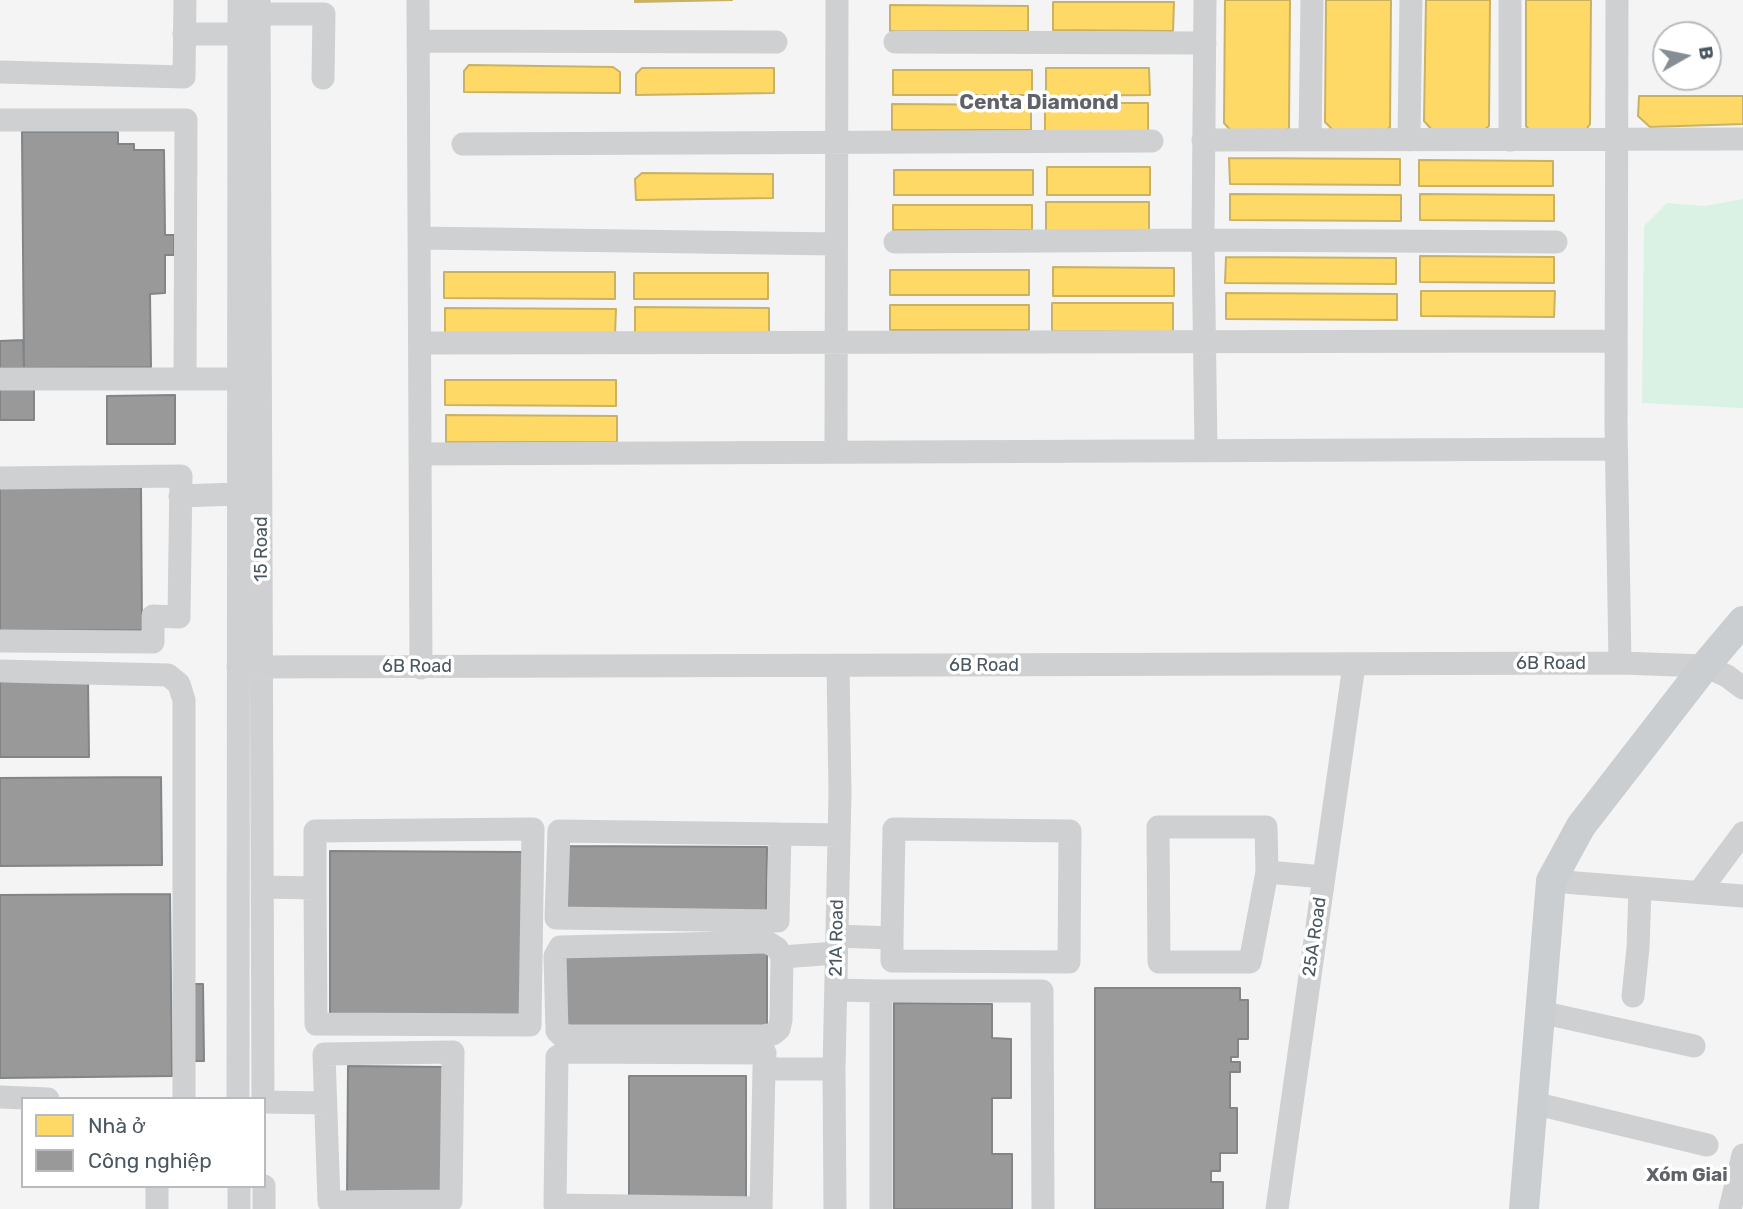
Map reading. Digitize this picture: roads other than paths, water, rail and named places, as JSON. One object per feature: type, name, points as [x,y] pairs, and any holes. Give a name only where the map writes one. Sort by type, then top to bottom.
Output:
[{"type":"main road","points":[[1524,1209],[1551,881],[1581,826],[1743,621]]},
{"type":"street","points":[[0,72],[184,77],[184,0]]},
{"type":"street","points":[[418,0],[421,668]]},
{"type":"street","points":[[836,451],[837,0]]},
{"type":"street","points":[[1205,0],[1203,240],[1206,450]]},
{"type":"street","points":[[1310,139],[1312,0]]},
{"type":"street","points":[[1409,140],[1411,0]]},
{"type":"street","points":[[1510,0],[1510,140]]},
{"type":"street","points":[[1616,0],[1616,449],[1620,663]]},
{"type":"street","points":[[184,34],[247,12],[324,13],[323,78]]},
{"type":"street","name":"15 Road","points":[[238,1097],[238,379],[247,12]]},
{"type":"street","name":"15 Road","points":[[247,12],[262,667],[264,1097]]},
{"type":"street","points":[[418,41],[776,42]]},
{"type":"street","points":[[895,42],[1205,43]]},
{"type":"street","points":[[0,120],[186,120],[185,379]]},
{"type":"street","points":[[1203,140],[1743,139]]},
{"type":"street","points":[[463,144],[1152,141]]},
{"type":"street","points":[[420,238],[835,244]]},
{"type":"street","points":[[895,242],[1556,242]]},
{"type":"street","points":[[421,343],[1616,341]]},
{"type":"street","points":[[0,379],[238,379]]},
{"type":"street","points":[[421,454],[1616,449]]},
{"type":"street","points":[[0,478],[181,476],[179,617],[153,616],[153,642],[0,641]]},
{"type":"street","points":[[180,496],[238,494]]},
{"type":"street","name":"6B Road","points":[[238,667],[1620,663],[1705,666]]},
{"type":"street","name":"25A Road","points":[[1276,1209],[1354,665]]},
{"type":"street","points":[[1705,666],[1727,676],[1743,688]]},
{"type":"street","name":"21A Road","points":[[835,1209],[838,667]]},
{"type":"street","points":[[0,671],[168,675],[179,684],[184,700],[184,1097]]},
{"type":"street","points":[[1158,827],[1266,827],[1267,872],[1250,962],[1159,962],[1158,827]]},
{"type":"street","points":[[533,829],[530,1025],[316,1024],[314,888],[315,831],[533,829]]},
{"type":"street","points":[[894,830],[1070,831],[1069,962],[892,961],[892,937],[894,830]]},
{"type":"street","points":[[780,834],[778,921],[556,918],[559,831],[780,834],[839,835]]},
{"type":"street","points":[[1699,892],[1743,833]]},
{"type":"street","points":[[1267,872],[1324,877]]},
{"type":"street","points":[[1551,881],[1743,896]]},
{"type":"street","points":[[263,887],[314,888]]},
{"type":"street","points":[[1633,996],[1639,948],[1640,888]]},
{"type":"street","points":[[782,957],[837,944],[892,937]]},
{"type":"street","points":[[767,942],[778,948],[782,957],[781,1020],[779,1029],[773,1034],[570,1036],[561,1035],[557,1031],[555,956],[560,947],[767,942]]},
{"type":"street","points":[[836,990],[1042,991],[1043,1209]]},
{"type":"street","points":[[881,991],[881,1209]]},
{"type":"street","points":[[1540,1012],[1694,1046]]},
{"type":"street","points":[[453,1052],[451,1201],[328,1202],[325,1102],[324,1054],[453,1052]]},
{"type":"street","points":[[565,1052],[765,1054],[764,1069],[761,1208],[555,1205],[557,1057],[565,1052]]},
{"type":"street","points":[[764,1069],[834,1069]]},
{"type":"street","points":[[0,1097],[21,1098]]},
{"type":"street","points":[[266,1100],[325,1102]]},
{"type":"street","points":[[1533,1103],[1707,1145]]},
{"type":"street","points":[[1735,1206],[1743,1155]]},
{"type":"street","points":[[157,1188],[157,1209]]},
{"type":"street","points":[[239,1188],[239,1209]]},
{"type":"street","points":[[264,1188],[264,1209]]},
{"type":"district","name":"Centa Diamond","points":[[1039,103]]},
{"type":"district","name":"Xóm Giai","points":[[1687,1176]]}]
